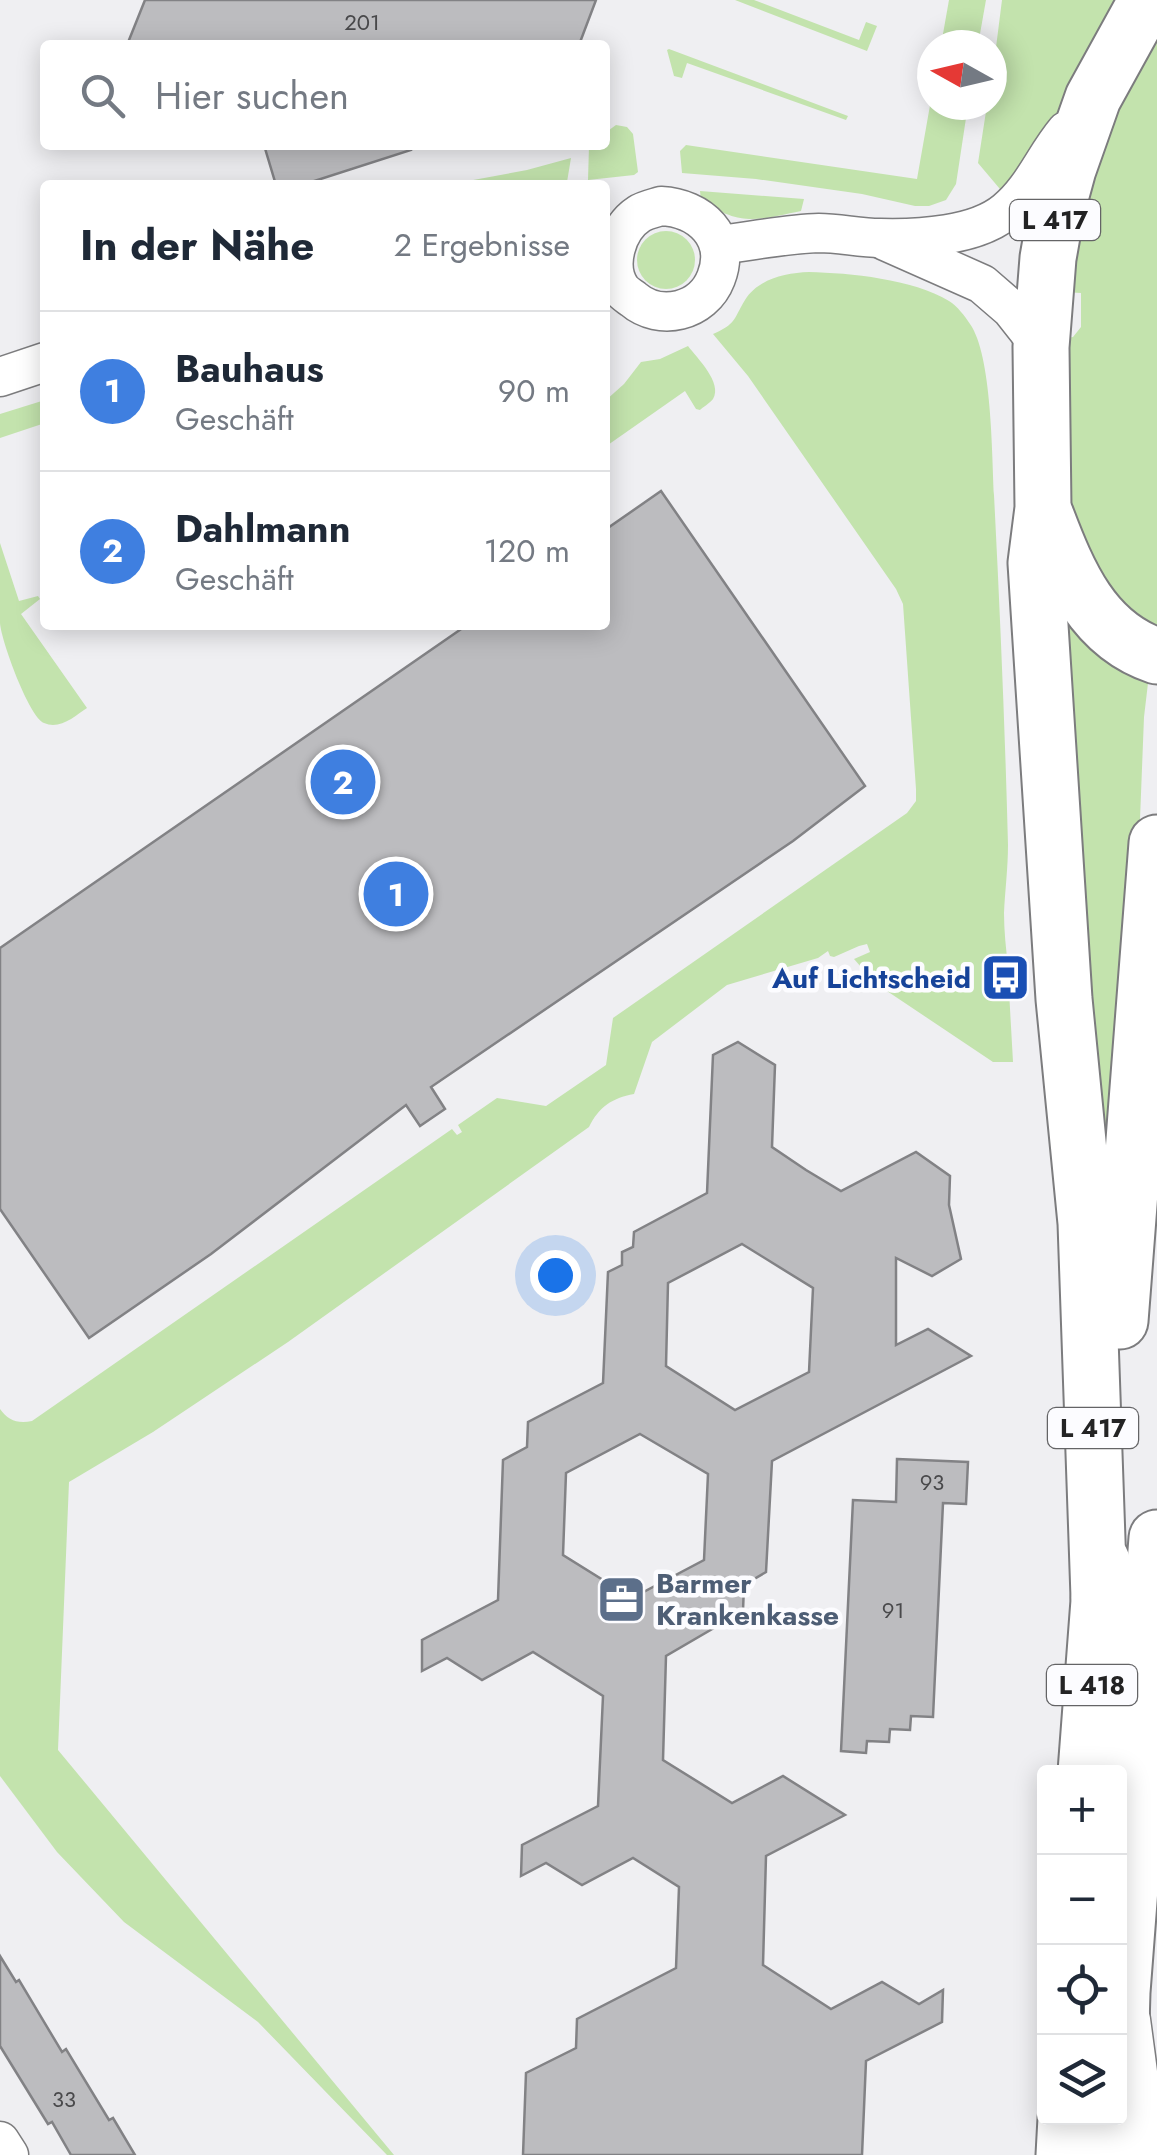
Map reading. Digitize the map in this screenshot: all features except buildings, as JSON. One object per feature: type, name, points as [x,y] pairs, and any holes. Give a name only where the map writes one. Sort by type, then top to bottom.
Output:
[{"type":"highway","name":"L 417","points":[[1099,1597],[1086,1223],[1062,980],[1036,563],[1043,508],[1041,347],[1048,258],[1072,156],[1093,98],[1146,1]]},
{"type":"highway","name":"L 417","points":[[1043,508],[1074,584],[1094,612],[1123,640],[1157,656]]},
{"type":"highway","name":"L 418","points":[[1087,1765],[1157,843]]},
{"type":"highway","name":"L 418","points":[[1126,1945],[1157,1538]]},
{"type":"highway","points":[[1064,2155],[1066,2125]]},
{"type":"highway","points":[[1116,2155],[1117,2125]]},
{"type":"main road","points":[[1127,2029],[1144,2155]]},
{"type":"street","points":[[719,244],[818,234],[878,238],[981,227],[1022,196],[1058,140],[1093,98]]},
{"type":"street","points":[[662,206],[679,207],[708,226],[719,244],[720,259],[717,277],[708,293],[689,308],[658,312],[639,305],[621,289],[610,250],[623,229],[640,213],[662,206]]},
{"type":"street","points":[[878,238],[982,284],[1011,309],[1041,347]]},
{"type":"street","points":[[0,377],[40,364]]},
{"type":"street","points":[[0,2141],[10,2155]]},
{"type":"green space","points":[[735,0],[754,0],[859,40],[866,22],[877,26],[867,51]]},
{"type":"green space","points":[[949,0],[986,0],[981,30],[944,30]]},
{"type":"green space","points":[[1002,0],[1123,0],[1033,158],[1005,195],[978,163],[985,120],[1007,120],[1007,30],[998,30]]},
{"type":"green space","points":[[1157,19],[1156,633],[1107,592],[1070,517],[1067,338],[1081,327],[1081,293],[1064,292],[1084,176]]},
{"type":"green space","points":[[669,49],[848,116],[846,120],[687,63],[682,78],[674,76]]},
{"type":"green space","points":[[927,120],[966,120],[956,184],[946,200],[929,206],[756,179],[682,173],[680,151],[686,145],[917,179]]},
{"type":"green space","points":[[616,125],[627,127],[633,134],[638,172],[588,180],[589,150],[610,150],[610,129]]},
{"type":"green space","points":[[571,158],[567,180],[473,180]]},
{"type":"green space","points":[[700,191],[804,199],[801,211],[750,219],[715,209],[701,200]]},
{"type":"green space","points":[[666,231],[686,240],[695,260],[686,280],[666,289],[646,280],[637,260],[646,240]]},
{"type":"green space","points":[[809,272],[881,279],[934,293],[952,303],[966,318],[983,358],[991,431],[1007,801],[1004,913],[1008,966],[1000,968],[1002,991],[1009,991],[1013,1062],[993,1062],[875,983],[854,959],[870,952],[867,944],[834,957],[828,951],[818,958],[727,985],[652,1042],[634,1094],[607,1104],[589,1127],[288,1342],[153,1432],[69,1482],[58,1750],[394,2155],[387,2155],[258,2022],[124,1922],[57,1852],[0,1776],[0,1409],[13,1420],[32,1421],[452,1129],[457,1135],[462,1132],[458,1125],[497,1098],[546,1106],[606,1065],[613,1018],[907,813],[916,801],[903,604],[748,376],[713,334],[730,324],[757,287],[782,276]]},
{"type":"green space","points":[[688,346],[712,378],[713,399],[696,409],[685,391],[610,444],[610,397],[641,362],[660,359]]},
{"type":"green space","points":[[40,402],[40,425],[0,438],[0,414]]},
{"type":"green space","points":[[0,543],[19,601],[38,596],[40,599],[21,614],[87,708],[61,723],[50,725],[38,718],[10,661],[0,623]]},
{"type":"green space","points":[[1064,616],[1108,662],[1148,683],[1105,1286]]},
{"type":"place","name":"Dahlmann","points":[[343,782]]},
{"type":"place","name":"Bauhaus","points":[[396,894]]},
{"type":"place","name":"Auf Lichtscheid","points":[[1006,978]]},
{"type":"place","name":"Barmer Krankenkasse","points":[[621,1599]]}]
